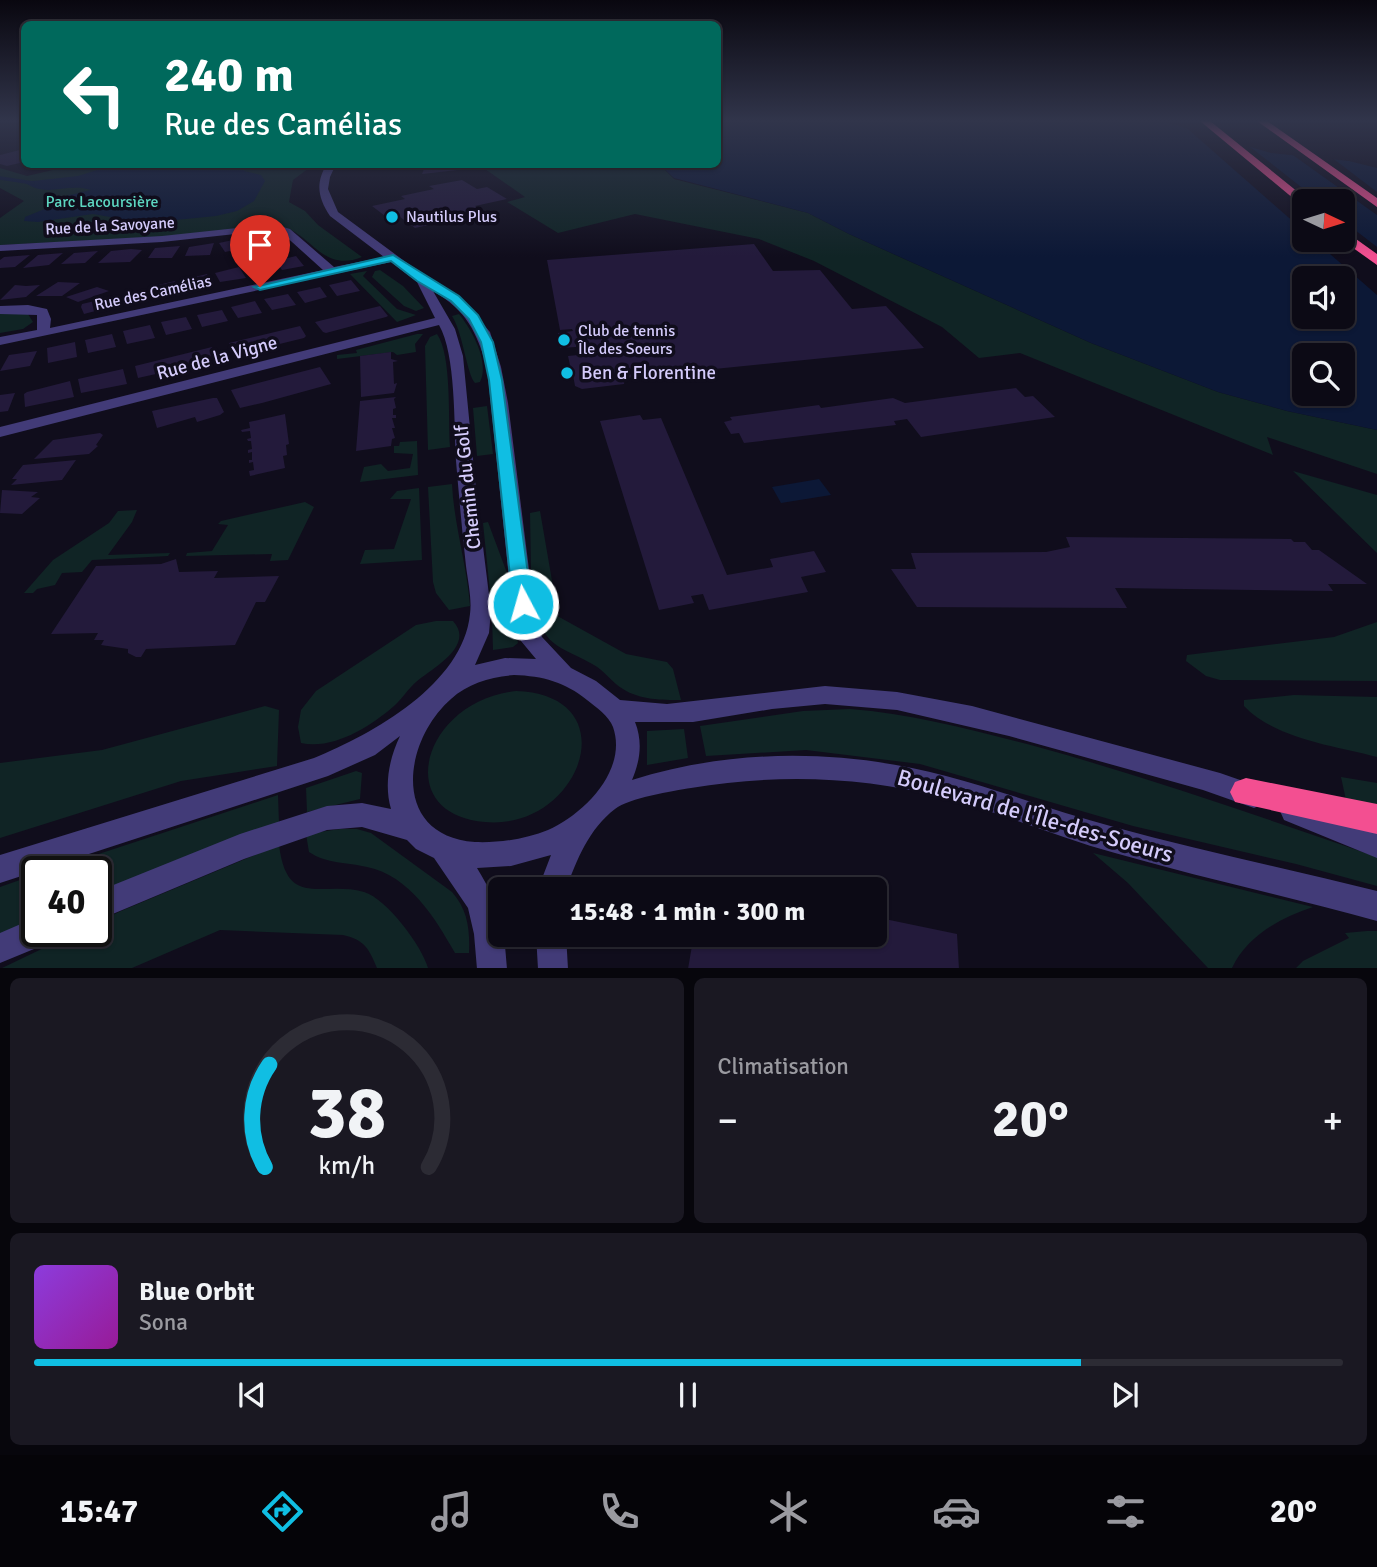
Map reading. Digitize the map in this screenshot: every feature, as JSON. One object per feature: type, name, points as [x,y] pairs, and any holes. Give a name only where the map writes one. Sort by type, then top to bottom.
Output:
[{"type":"highway","points":[[1260,166],[1292,192]]},
{"type":"highway","points":[[1325,166],[1377,203]]},
{"type":"highway","points":[[1355,243],[1377,261]]},
{"type":"highway","points":[[1245,792],[1377,819]]},
{"type":"street","name":"Chemin du Golf","points":[[330,168],[322,183],[328,205],[344,222],[422,280],[460,304],[478,324],[487,342],[500,403],[524,617],[532,640],[564,673]]},
{"type":"street","name":"Rue de la Savoyane","points":[[0,248],[162,239],[274,227],[286,231],[331,271]]},
{"type":"street","name":"Rue des Camélias","points":[[0,341],[393,258]]},
{"type":"street","name":"Chemin du Golf","points":[[422,280],[432,304],[443,320],[456,356],[481,611],[474,646],[443,691]]},
{"type":"street","points":[[0,310],[28,309],[42,313],[45,319],[43,334]]},
{"type":"street","name":"Rue de la Vigne","points":[[0,432],[443,320]]},
{"type":"street","points":[[0,869],[338,761],[366,748],[461,680],[493,668],[531,666],[564,673],[590,688],[615,709],[626,727],[628,742],[622,772],[607,799],[581,825],[556,877]]},
{"type":"street","points":[[413,830],[407,821],[400,795],[399,780],[403,758],[415,729],[443,691]]},
{"type":"street","points":[[615,709],[663,716],[802,696],[875,698],[971,718],[1245,792],[1377,845]]},
{"type":"street","name":"Boulevard de l'Île-des-Soeurs","points":[[607,799],[663,782],[735,771],[811,768],[878,773],[954,789],[1115,840],[1377,906]]},
{"type":"street","points":[[112,900],[240,847],[327,818],[352,814],[369,816],[413,830],[445,851],[465,874],[485,911],[492,968]]},
{"type":"street","points":[[445,851],[481,856],[509,854],[550,842],[581,825]]},
{"type":"street","points":[[0,948],[21,939]]},
{"type":"street","points":[[552,947],[553,968]]},
{"type":"green space","name":"Parc Lacoursière","points":[[0,168],[27,176],[66,170],[65,168],[309,168],[293,180],[289,202],[305,211],[318,225],[362,257],[348,261],[336,260],[298,234],[275,225],[159,237],[0,245],[0,218],[24,201],[0,188]]},
{"type":"green space","points":[[663,168],[674,179],[808,213],[1091,343],[1218,392],[1287,411],[1377,430],[1377,474],[1267,437],[1273,455],[1020,353],[979,358],[942,327],[814,261],[759,239],[635,214],[558,233],[507,202],[525,197],[485,169]]},
{"type":"green space","points":[[380,270],[403,286],[424,308],[416,311],[404,306],[372,277],[375,271]]},
{"type":"green space","points":[[367,271],[363,276],[397,309],[416,315],[397,322],[350,274]]},
{"type":"green space","points":[[0,314],[28,314],[33,322],[23,329],[0,333]]},
{"type":"green space","points":[[459,314],[478,346],[483,365],[480,382],[475,383],[472,379],[452,316]]},
{"type":"green space","points":[[423,334],[415,344],[416,352],[337,359],[337,355],[357,353],[356,350]]},
{"type":"green space","points":[[437,334],[442,344],[447,372],[450,447],[428,450],[425,346],[430,337]]},
{"type":"green space","points":[[487,406],[493,454],[477,456],[473,408]]},
{"type":"green space","points":[[417,441],[418,475],[360,482],[364,467],[381,464],[388,471],[410,468],[413,454],[394,453],[394,446],[399,446],[400,442]]},
{"type":"green space","points":[[1293,471],[1377,495],[1377,553]]},
{"type":"green space","points":[[452,484],[470,606],[449,610],[436,593],[433,582],[428,487]]},
{"type":"green space","points":[[419,488],[422,560],[360,564],[365,550],[394,549],[411,499],[390,499],[397,491]]},
{"type":"green space","points":[[305,502],[314,507],[288,560],[270,561],[272,554],[186,556],[187,553],[212,551],[228,525],[218,524],[221,521]]},
{"type":"green space","points":[[137,510],[132,522],[108,555],[170,553],[168,556],[92,560],[82,572],[62,573],[55,585],[37,589],[33,593],[24,593],[53,560],[109,523],[118,511]]},
{"type":"green space","points":[[540,511],[555,598],[534,593],[530,513]]},
{"type":"green space","points":[[488,522],[507,573],[511,598],[491,602],[483,523]]},
{"type":"green space","points":[[536,609],[552,613],[626,654],[667,662],[673,669],[681,700],[644,697],[615,684],[598,668],[550,639],[539,622]]},
{"type":"green space","points":[[512,613],[518,643],[513,647],[493,650],[492,616]]},
{"type":"green space","points":[[453,621],[459,630],[455,648],[413,685],[394,706],[374,722],[338,740],[301,743],[298,727],[301,710],[316,691],[416,625]]},
{"type":"green space","points":[[1377,622],[1377,681],[1220,680],[1206,676],[1186,661],[1187,655],[1334,637]]},
{"type":"green space","points":[[516,691],[551,698],[573,714],[581,737],[579,761],[567,786],[546,806],[518,819],[485,822],[455,814],[437,800],[429,780],[430,757],[440,735],[459,715],[484,699]]},
{"type":"green space","points":[[1294,695],[1377,697],[1377,757],[1289,734],[1257,717],[1244,706],[1244,700]]},
{"type":"green space","points":[[265,706],[279,710],[277,766],[181,781],[0,838],[0,763],[102,750]]},
{"type":"green space","points":[[850,709],[921,719],[1038,747],[1250,813],[1377,857],[1377,886],[1133,826],[920,764],[806,750],[706,756],[700,726],[803,711]]},
{"type":"green space","points":[[684,729],[688,758],[647,765],[647,731]]},
{"type":"green space","points":[[356,771],[362,773],[360,799],[307,812],[306,788]]},
{"type":"green space","points":[[1341,777],[1377,783],[1377,808],[1346,800]]},
{"type":"green space","points":[[278,795],[279,823],[112,888],[112,856],[93,856]]},
{"type":"green space","points":[[357,829],[371,833],[452,892],[462,906],[467,921],[469,953],[455,953],[420,900],[396,879],[367,867],[330,861],[309,852],[306,834]]},
{"type":"green space","points":[[279,845],[283,865],[290,878],[298,885],[364,892],[383,904],[411,936],[428,968],[377,968],[365,946],[343,935],[220,930],[132,968],[2,968],[46,947],[112,947],[112,915]]},
{"type":"green space","points":[[1093,853],[1313,907],[1266,930],[1246,947],[1232,968],[1208,968],[1128,883]]},
{"type":"green space","points":[[21,880],[21,926],[0,935],[0,887]]},
{"type":"green space","points":[[1377,931],[1377,968],[1296,968],[1303,961],[1349,938],[1345,933]]},
{"type":"water","points":[[103,168],[246,168],[244,171],[261,175],[265,181],[254,201],[237,211],[216,216],[145,223],[93,214],[38,222],[24,221],[25,217],[69,199],[66,196],[91,190],[49,190],[32,187],[24,182],[78,176]]},
{"type":"water","points":[[663,168],[1377,168],[1377,430],[1287,411],[1218,392],[1091,343],[808,213],[674,178]]},
{"type":"water","points":[[819,479],[831,495],[781,503],[772,487]]},
{"type":"pier","points":[[1230,166],[1275,166],[1304,189],[1292,189],[1292,220]]},
{"type":"pier","points":[[1308,166],[1343,166],[1377,192],[1377,215],[1355,199],[1355,189],[1341,189]]},
{"type":"pier","points":[[1355,230],[1377,247],[1377,295],[1355,276],[1355,266],[1344,266],[1328,252],[1355,252]]},
{"type":"building","points":[[424,168],[458,168],[458,170],[422,174]]},
{"type":"building","points":[[462,180],[477,189],[487,187],[507,199],[475,206],[479,209],[445,217],[450,220],[415,228],[400,217],[389,219],[372,206],[434,189],[429,186]]},
{"type":"building","points":[[271,234],[278,243],[254,247],[249,239]]},
{"type":"building","points":[[242,238],[249,247],[225,252],[219,243]]},
{"type":"building","points":[[214,243],[210,255],[185,256],[189,247]]},
{"type":"building","points":[[754,244],[773,271],[820,270],[852,309],[886,306],[924,348],[625,378],[624,384],[582,389],[575,386],[573,375],[564,376],[563,371],[571,370],[568,356],[578,355],[576,347],[560,348],[558,333],[573,331],[560,330],[547,260]]},
{"type":"building","points":[[180,246],[172,258],[148,258],[155,248]]},
{"type":"building","points":[[142,250],[130,262],[98,263],[111,251]]},
{"type":"building","points":[[98,251],[85,263],[61,264],[74,253]]},
{"type":"building","points":[[63,253],[49,265],[23,268],[38,255]]},
{"type":"building","points":[[30,255],[15,267],[0,268],[0,260],[4,257]]},
{"type":"building","points":[[296,256],[304,266],[282,270],[275,261]]},
{"type":"building","points":[[269,262],[275,272],[253,276],[247,266]]},
{"type":"building","points":[[239,267],[246,278],[220,282],[215,273]]},
{"type":"building","points":[[207,274],[213,285],[187,290],[182,280]]},
{"type":"building","points":[[351,280],[360,291],[337,296],[329,285]]},
{"type":"building","points":[[175,281],[180,292],[154,297],[150,287]]},
{"type":"building","points":[[58,282],[80,283],[62,296],[36,296]]},
{"type":"building","points":[[15,285],[40,285],[26,297],[0,300]]},
{"type":"building","points":[[97,287],[109,291],[78,302],[66,297]]},
{"type":"building","points":[[320,287],[327,297],[305,303],[297,292]]},
{"type":"building","points":[[288,294],[296,305],[272,310],[264,299]]},
{"type":"building","points":[[116,296],[122,304],[84,314],[82,304]]},
{"type":"building","points":[[255,301],[262,313],[238,318],[231,307]]},
{"type":"building","points":[[380,306],[388,316],[326,333],[315,322]]},
{"type":"building","points":[[222,310],[228,321],[202,327],[197,315]]},
{"type":"building","points":[[186,317],[192,329],[166,335],[161,322]]},
{"type":"building","points":[[150,325],[155,338],[127,344],[123,331]]},
{"type":"building","points":[[300,326],[306,336],[304,338],[239,354],[235,354],[229,343]]},
{"type":"building","points":[[112,334],[116,347],[88,353],[85,340]]},
{"type":"building","points":[[75,342],[77,357],[48,363],[47,348]]},
{"type":"building","points":[[212,347],[217,359],[214,361],[138,378],[135,366]]},
{"type":"building","points":[[37,351],[30,366],[0,371],[9,355]]},
{"type":"building","points":[[391,352],[391,359],[398,361],[393,362],[394,384],[397,383],[394,393],[361,397],[360,356]]},
{"type":"building","points":[[320,367],[331,384],[262,403],[240,408],[231,390]]},
{"type":"building","points":[[123,369],[127,384],[81,393],[78,379]]},
{"type":"building","points":[[70,381],[74,397],[25,407],[24,394],[27,392]]},
{"type":"building","points":[[1016,388],[1025,397],[1033,396],[1055,417],[921,437],[907,419],[894,421],[896,425],[744,443],[739,433],[731,434],[724,422],[732,420],[730,417],[819,405],[821,408],[893,398],[905,403]]},
{"type":"building","points":[[15,393],[8,411],[0,412],[0,395]]},
{"type":"building","points":[[396,397],[393,415],[396,415],[396,418],[392,418],[395,438],[392,439],[391,446],[356,451],[360,401]]},
{"type":"building","points":[[217,398],[224,412],[220,415],[197,422],[195,417],[157,428],[152,411]]},
{"type":"building","points":[[285,414],[289,444],[286,445],[287,455],[283,456],[285,468],[250,476],[249,471],[254,470],[253,462],[249,463],[249,460],[252,460],[252,452],[248,453],[248,450],[252,449],[251,441],[247,439],[251,438],[250,431],[241,430],[250,428],[249,422]]},
{"type":"building","points":[[640,415],[643,420],[661,418],[727,575],[773,567],[770,559],[814,551],[826,572],[801,577],[808,592],[709,610],[703,594],[691,596],[694,603],[659,610],[600,421]]},
{"type":"building","points":[[100,433],[103,435],[96,445],[98,446],[89,454],[34,459],[53,440]]},
{"type":"building","points":[[76,460],[62,480],[11,485],[17,479],[12,479],[23,465]]},
{"type":"building","points":[[2,490],[38,492],[31,497],[40,498],[22,514],[0,513]]},
{"type":"building","points":[[1066,537],[1291,539],[1294,542],[1305,542],[1312,550],[1319,550],[1367,584],[1328,584],[1333,591],[1115,588],[1127,608],[917,607],[891,569],[916,569],[911,553],[1046,552],[1070,547]]},
{"type":"building","points":[[176,559],[179,572],[218,571],[214,578],[279,576],[265,602],[256,602],[235,645],[146,649],[141,657],[136,657],[128,653],[128,649],[101,645],[104,640],[94,640],[98,633],[51,634],[96,566],[161,564]]},
{"type":"building","points":[[887,919],[957,934],[959,968],[688,968],[692,947],[887,947]]},
{"type":"waterway","points":[[0,178],[33,183]]},
{"type":"place","name":"Nautilus Plus","points":[[392,217]]},
{"type":"place","name":"Club de tennis Île des Soeurs","points":[[564,340]]},
{"type":"place","name":"Ben & Florentine","points":[[567,373]]},
{"type":"route","points":[[260,287],[393,258],[455,299],[474,318],[487,342],[500,403],[523,604]]}]
